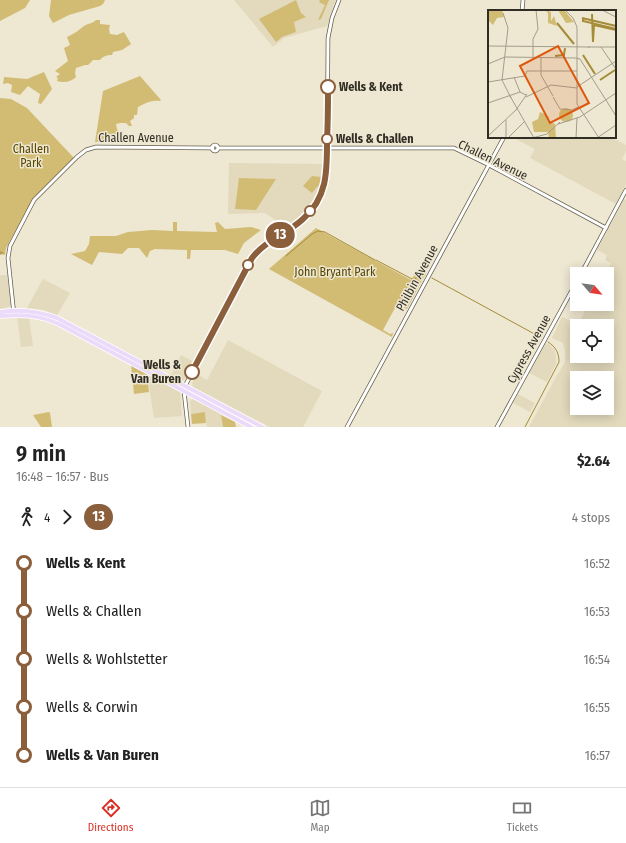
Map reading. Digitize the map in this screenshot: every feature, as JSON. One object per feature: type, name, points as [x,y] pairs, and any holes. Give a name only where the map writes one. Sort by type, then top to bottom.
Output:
[{"type":"main road","points":[[0,316],[25,310],[42,313],[56,318],[262,427]]},
{"type":"main road","points":[[0,312],[42,317],[58,323],[251,427]]},
{"type":"main road","points":[[26,315],[39,315],[42,313]]},
{"type":"main road","points":[[58,323],[62,323],[72,328],[73,326]]},
{"type":"main road","points":[[202,401],[208,401],[224,410],[230,410]]},
{"type":"street","points":[[188,427],[184,391],[185,386],[252,258],[263,246],[302,220],[317,202],[325,183],[327,148],[328,38],[332,18],[339,0]]},
{"type":"street","points":[[522,10],[523,0]]},
{"type":"street","name":"Philbin Avenue","points":[[347,427],[503,138]]},
{"type":"street","name":"Challen Avenue","points":[[14,313],[8,258],[10,246],[34,200],[86,150],[96,147],[213,148],[216,145],[218,148],[454,148],[489,165],[606,228]]},
{"type":"street","points":[[585,267],[626,190]]},
{"type":"street","name":"Cypress Avenue","points":[[496,427],[570,293]]},
{"type":"shaded area","points":[[234,0],[336,0],[327,26],[284,38],[273,47]]},
{"type":"shaded area","points":[[514,138],[612,138],[626,145],[626,151],[622,159],[626,161],[626,184],[616,204],[530,158],[535,149]]},
{"type":"shaded area","points":[[229,163],[324,164],[321,187],[307,210],[297,220],[281,229],[274,219],[265,213],[228,214]]},
{"type":"shaded area","points":[[624,199],[626,200],[626,427],[529,427],[565,362],[565,350],[563,343],[552,338],[562,317],[570,320],[570,363],[614,363],[614,319],[581,319],[585,311],[614,311],[614,267],[609,267],[611,263],[605,260],[607,255],[597,250]]},
{"type":"shaded area","points":[[0,275],[7,275],[11,305],[0,309]]},
{"type":"shaded area","points":[[43,279],[70,293],[57,315],[44,310],[27,308]]},
{"type":"shaded area","points":[[17,316],[29,317],[33,346],[21,347]]},
{"type":"shaded area","points":[[228,340],[322,391],[303,427],[270,427],[193,387],[192,384],[197,374],[207,380]]},
{"type":"shaded area","points":[[545,343],[550,345],[555,351],[556,358],[556,364],[547,382],[529,373]]},
{"type":"shaded area","points":[[181,355],[194,362],[185,379],[182,381],[171,375]]},
{"type":"shaded area","points":[[147,373],[180,392],[182,416],[154,418]]},
{"type":"shaded area","points":[[518,394],[535,403],[530,412],[513,403]]},
{"type":"shaded area","points":[[193,398],[221,413],[223,427],[207,427],[205,413],[191,414],[190,401]]},
{"type":"green space","points":[[0,0],[30,0],[25,8],[0,21]]},
{"type":"green space","points":[[51,0],[105,0],[100,6],[69,15],[53,23],[49,16]]},
{"type":"green space","points":[[296,0],[301,13],[306,17],[294,22],[296,32],[282,37],[276,42],[259,19]]},
{"type":"green space","points":[[320,0],[329,0],[321,19],[318,20],[325,5],[319,2]]},
{"type":"green space","points":[[96,20],[100,20],[100,24],[110,25],[110,34],[117,35],[124,32],[131,44],[122,50],[113,52],[112,55],[105,56],[100,60],[93,60],[88,65],[76,68],[76,77],[70,81],[57,81],[58,78],[56,77],[60,74],[55,71],[68,61],[64,48],[70,45],[67,37]]},
{"type":"green space","points":[[44,72],[52,89],[41,104],[38,103],[40,94],[28,86],[20,95],[11,92],[12,85],[8,83],[3,84],[4,77],[27,79]]},
{"type":"green space","points":[[140,76],[161,100],[149,102],[138,107],[137,115],[134,115],[134,118],[130,121],[132,126],[129,126],[126,123],[116,124],[120,133],[116,141],[95,142],[103,91]]},
{"type":"green space","name":"Challen Park","points":[[0,98],[11,99],[27,108],[74,158],[33,199],[6,248],[5,255],[0,254]]},
{"type":"green space","points":[[312,176],[322,177],[320,185],[312,193],[303,186]]},
{"type":"green space","points":[[239,178],[276,179],[256,210],[235,209]]},
{"type":"green space","points":[[173,222],[177,222],[177,231],[217,232],[215,223],[218,222],[225,229],[251,227],[261,230],[244,243],[238,254],[225,250],[191,250],[190,259],[187,259],[187,250],[155,249],[150,251],[147,258],[139,248],[128,248],[122,254],[99,252],[92,265],[71,254],[85,251],[89,244],[90,236],[116,236],[128,232],[152,230],[173,231]]},
{"type":"green space","name":"John Bryant Park","points":[[316,228],[411,280],[418,269],[426,273],[407,309],[401,304],[397,307],[396,306],[383,330],[390,334],[393,333],[392,337],[269,269]]},
{"type":"green space","points":[[131,364],[147,373],[149,392],[134,394]]},
{"type":"green space","points":[[49,412],[52,427],[41,427],[33,415]]},
{"type":"green space","points":[[205,412],[206,423],[192,424],[191,414]]},
{"type":"green space","points":[[221,415],[235,422],[236,427],[223,427]]},
{"type":"waterway","points":[[286,256],[312,234],[318,231],[325,232],[375,260]]},
{"type":"waterway","points":[[376,260],[414,280],[419,275],[425,275]]},
{"type":"waterway","points":[[432,278],[540,337]]},
{"type":"waterway","points":[[525,427],[559,362],[556,350],[548,342]]},
{"type":"bus line","name":"13","points":[[192,372],[257,251],[302,220],[317,202],[325,183],[327,167],[328,87]]},
{"type":"place","name":"Wells & Kent","points":[[328,87]]},
{"type":"place","name":"Wells & Challen","points":[[327,139]]},
{"type":"place","name":"Wells & Van Buren","points":[[192,372]]}]
